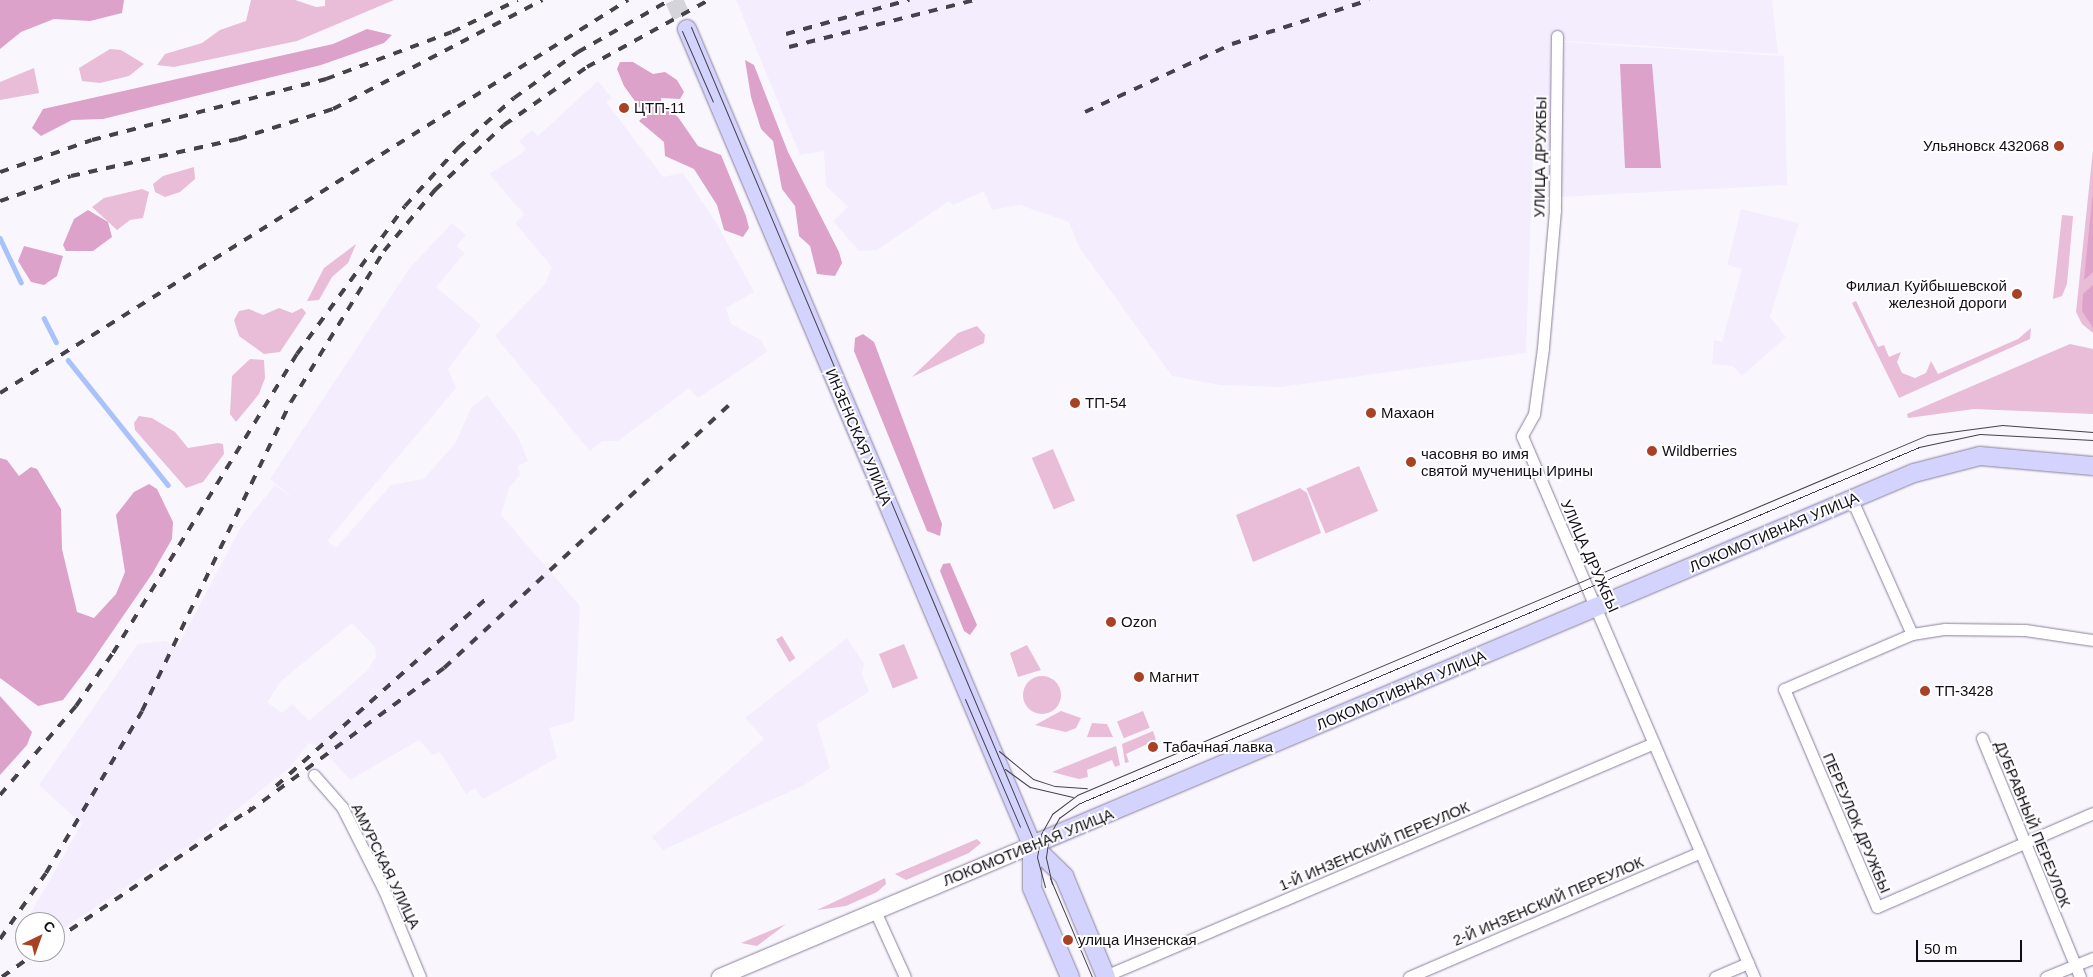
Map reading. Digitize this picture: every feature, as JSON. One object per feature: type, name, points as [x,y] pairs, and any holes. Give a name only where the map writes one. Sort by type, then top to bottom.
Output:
[{"type":"main road","name":"ИНЗЕНСКАЯ УЛИЦА","points":[[687,29],[1032,845],[1032,888],[1070,977]]},
{"type":"main road","name":"ЛОКОМОТИВНАЯ УЛИЦА","points":[[720,977],[747,972],[875,911],[1596,607],[1946,462],[1980,456],[2093,466]]},
{"type":"main road","name":"ИНЗЕНСКАЯ УЛИЦА","points":[[1032,845],[1064,876],[1106,976]]},
{"type":"street","name":"УЛИЦА ДРУЖБЫ","points":[[1557,36],[1555,210],[1534,414],[1522,436],[1754,977]]},
{"type":"street","points":[[1852,500],[1912,634]]},
{"type":"street","name":"ПЕРЕУЛОК ДРУЖБЫ","points":[[2093,640],[2025,630],[1944,629],[1912,634],[1784,689],[1877,907],[2093,813]]},
{"type":"street","name":"ДУБРАВНЫЙ ПЕРЕУЛОК","points":[[1982,738],[2080,977]]},
{"type":"street","name":"1-Й ИНЗЕНСКИЙ ПЕРЕУЛОК","points":[[1106,976],[1654,743]]},
{"type":"street","name":"АМУРСКАЯ УЛИЦА","points":[[314,775],[342,807],[384,890],[420,977]]},
{"type":"street","name":"2-Й ИНЗЕНСКИЙ ПЕРЕУЛОК","points":[[1409,977],[1700,852]]},
{"type":"street","points":[[875,911],[905,977]]},
{"type":"street","points":[[2046,977],[2093,958]]},
{"type":"street","points":[[1715,977],[1748,963]]},
{"type":"shaded area","points":[[0,0],[124,0],[122,13],[90,21],[54,19],[21,32],[0,49]]},
{"type":"shaded area","points":[[251,0],[295,0],[316,7],[325,6],[325,0],[394,0],[297,41],[174,67],[157,65],[165,54],[202,43],[220,30],[246,21]]},
{"type":"shaded area","points":[[736,0],[1772,0],[1778,54],[1550,40],[1552,154],[1533,153],[1526,353],[1281,387],[1220,385],[1172,376],[1079,247],[1069,222],[1020,205],[992,210],[984,191],[953,205],[949,201],[877,250],[859,251],[833,221],[848,207],[826,186],[824,151],[800,155]]},
{"type":"shaded area","points":[[367,29],[392,35],[384,43],[321,65],[103,119],[72,120],[41,136],[32,128],[43,109],[333,44]]},
{"type":"shaded area","points":[[1564,42],[1784,56],[1787,185],[1560,197]]},
{"type":"shaded area","points":[[110,49],[121,50],[144,64],[129,76],[100,83],[82,81],[79,68]]},
{"type":"shaded area","points":[[745,60],[754,65],[788,152],[839,252],[842,263],[835,276],[817,274],[810,246],[799,236],[795,206],[782,189],[773,141],[761,129],[751,97]]},
{"type":"shaded area","points":[[620,62],[633,62],[653,74],[665,72],[677,80],[684,92],[680,99],[661,98],[662,106],[678,117],[698,146],[721,155],[746,216],[749,228],[743,237],[724,230],[717,205],[694,169],[665,156],[664,142],[639,121],[645,115],[624,86],[617,69]]},
{"type":"shaded area","points":[[1620,64],[1652,64],[1661,168],[1625,168]]},
{"type":"shaded area","points":[[34,68],[39,93],[0,100],[0,82]]},
{"type":"shaded area","points":[[598,81],[612,98],[606,102],[663,177],[683,173],[717,224],[754,292],[726,308],[731,324],[761,340],[767,352],[698,398],[689,388],[618,441],[602,441],[590,451],[495,336],[545,284],[552,267],[515,223],[524,214],[489,174],[526,149],[519,141],[532,130],[538,136]]},
{"type":"shaded area","points":[[2093,150],[2093,333],[2082,324],[2076,312]]},
{"type":"shaded area","points":[[194,167],[195,179],[180,192],[165,197],[155,192],[153,184],[163,176]]},
{"type":"shaded area","points":[[142,189],[149,192],[143,218],[130,220],[117,230],[92,207],[104,198]]},
{"type":"shaded area","points":[[2093,191],[2093,272],[2084,280]]},
{"type":"shaded area","points":[[1741,209],[1799,223],[1770,317],[1786,337],[1742,376],[1733,366],[1712,364],[1714,340],[1722,342],[1742,269],[1727,265]]},
{"type":"shaded area","points":[[88,210],[108,222],[112,237],[93,251],[66,251],[63,245],[74,219]]},
{"type":"shaded area","points":[[2062,215],[2073,216],[2067,284],[2062,296],[2053,299]]},
{"type":"shaded area","points":[[452,223],[466,235],[457,246],[465,253],[436,287],[481,325],[448,369],[456,388],[327,541],[336,548],[391,485],[424,479],[456,442],[471,408],[487,395],[518,437],[528,461],[518,466],[520,475],[509,488],[501,515],[580,606],[574,721],[549,728],[557,758],[483,799],[475,788],[466,794],[440,752],[433,755],[419,740],[350,780],[320,747],[309,743],[289,768],[202,837],[65,927],[65,912],[31,912],[82,824],[39,785],[138,644],[165,641],[178,646],[241,527],[275,485],[299,503],[270,479],[409,269]],"holes":[[[352,623],[375,647],[376,656],[368,670],[309,721],[292,704],[282,713],[267,702],[281,681]]]},
{"type":"shaded area","points":[[356,244],[348,263],[332,277],[319,300],[307,301],[324,268]]},
{"type":"shaded area","points":[[24,246],[63,256],[57,276],[44,285],[31,282],[18,261]]},
{"type":"shaded area","points":[[2093,285],[2093,328],[2082,311],[2083,294]]},
{"type":"shaded area","points":[[1856,301],[1878,347],[1884,345],[1889,357],[1901,352],[1897,362],[1902,373],[1915,378],[1926,373],[1931,361],[1938,374],[2018,339],[2031,328],[2030,339],[1899,398],[1852,303]]},
{"type":"shaded area","points":[[279,308],[292,313],[302,308],[306,313],[280,352],[264,354],[239,336],[234,320],[239,311],[249,309],[263,315]]},
{"type":"shaded area","points":[[977,326],[985,335],[984,343],[912,377],[958,333]]},
{"type":"shaded area","points":[[863,334],[874,342],[942,524],[940,536],[927,531],[854,351],[855,338]]},
{"type":"shaded area","points":[[2070,344],[2093,349],[2093,414],[1974,409],[1908,418],[1907,414]]},
{"type":"shaded area","points":[[250,359],[264,360],[265,378],[259,394],[236,422],[230,414],[232,376]]},
{"type":"shaded area","points":[[139,416],[152,418],[175,432],[188,448],[218,443],[223,444],[224,454],[203,482],[186,488],[135,430],[134,423]]},
{"type":"shaded area","points":[[1053,449],[1075,501],[1054,510],[1032,458]]},
{"type":"shaded area","points":[[0,458],[7,460],[19,476],[31,467],[37,469],[61,509],[62,549],[77,612],[94,618],[116,594],[125,572],[116,515],[134,492],[149,484],[157,489],[173,522],[172,539],[152,574],[88,667],[63,700],[38,706],[0,678]]},
{"type":"shaded area","points":[[1359,466],[1378,511],[1326,533],[1307,488]]},
{"type":"shaded area","points":[[1300,488],[1307,493],[1321,533],[1253,562],[1236,515]]},
{"type":"shaded area","points":[[950,563],[977,625],[970,635],[964,631],[940,571],[943,564]]},
{"type":"shaded area","points":[[782,636],[795,658],[789,662],[776,640]]},
{"type":"shaded area","points":[[847,638],[864,664],[862,674],[869,692],[817,724],[830,768],[804,785],[663,850],[652,837],[764,739],[745,718]]},
{"type":"shaded area","points":[[904,644],[918,678],[893,688],[879,654]]},
{"type":"shaded area","points":[[1027,645],[1041,670],[1018,677],[1010,653]]},
{"type":"shaded area","points":[[1042,676],[1055,682],[1061,695],[1055,708],[1042,714],[1029,708],[1023,695],[1029,682]]},
{"type":"shaded area","points":[[0,696],[32,732],[27,745],[0,775]]},
{"type":"shaded area","points":[[1061,711],[1081,718],[1076,728],[1066,732],[1035,725]]},
{"type":"shaded area","points":[[1143,711],[1150,728],[1124,738],[1117,721]]},
{"type":"shaded area","points":[[1092,723],[1107,724],[1113,737],[1087,737]]},
{"type":"shaded area","points":[[1153,731],[1156,740],[1126,754],[1129,762],[1125,763],[1122,744]]},
{"type":"shaded area","points":[[1116,746],[1120,765],[1115,767],[1112,760],[1087,770],[1088,777],[1079,779],[1052,772]]},
{"type":"shaded area","points":[[977,839],[981,843],[969,853],[906,880],[895,874]]},
{"type":"shaded area","points":[[885,878],[886,884],[877,892],[846,906],[817,910]]},
{"type":"shaded area","points":[[786,924],[757,946],[741,943]]},
{"type":"waterway","points":[[0,238],[21,282]]},
{"type":"waterway","points":[[44,318],[56,342]]},
{"type":"waterway","points":[[68,360],[168,485]]},
{"type":"tunnel","points":[[674,0],[687,29]]},
{"type":"tram line","points":[[691,27],[1038,851]]},
{"type":"tram line","points":[[682,31],[713,102]]},
{"type":"tram line","points":[[1045,887],[1037,857],[1041,834],[1052,814],[1077,795],[1927,435],[2002,425],[2093,432]]},
{"type":"tram line","points":[[1052,884],[1046,857],[1049,836],[1059,818],[1080,803],[1919,447],[1980,434],[2093,440]]},
{"type":"tram line","points":[[965,699],[1020,827]]},
{"type":"tram line","points":[[999,751],[1033,779],[1055,786],[1087,788]]},
{"type":"tram line","points":[[1005,769],[1030,787],[1073,797]]},
{"type":"tram line","points":[[1050,878],[1092,977]]},
{"type":"railway","points":[[0,172],[92,140],[326,79],[452,32],[518,0]]},
{"type":"railway","points":[[0,201],[71,176],[238,139],[333,109],[542,0]]},
{"type":"railway","points":[[0,393],[628,0]]},
{"type":"railway","points":[[0,795],[76,706],[113,653],[297,354],[405,206],[458,148],[514,98],[578,52],[670,0]]},
{"type":"railway","points":[[0,939],[46,873],[142,711],[291,402],[384,251],[435,190],[504,125],[587,67],[709,0]]},
{"type":"railway","points":[[786,34],[909,0]]},
{"type":"railway","points":[[789,47],[975,0]]},
{"type":"railway","points":[[1085,112],[1232,44],[1369,0]]},
{"type":"railway","points":[[248,812],[444,668],[730,404]]},
{"type":"railway","points":[[276,786],[487,598]]},
{"type":"railway","points":[[65,933],[252,808]]},
{"type":"railway","points":[[2,977],[23,962]]},
{"type":"place","name":"ЦТП-11","points":[[624,108]]},
{"type":"place","name":"Ульяновск 432068","points":[[2059,146]]},
{"type":"place","name":"Филиал Куйбышевской железной дороги","points":[[2017,294]]},
{"type":"place","name":"ТП-54","points":[[1075,403]]},
{"type":"place","name":"Махаон","points":[[1371,413]]},
{"type":"place","name":"Wildberries","points":[[1652,451]]},
{"type":"place","name":"часовня во имя святой мученицы Ирины","points":[[1411,462]]},
{"type":"place","name":"Ozon","points":[[1111,622]]},
{"type":"place","name":"Магнит","points":[[1139,677]]},
{"type":"place","name":"ТП-3428","points":[[1925,691]]},
{"type":"place","name":"Табачная лавка","points":[[1153,747]]},
{"type":"place","name":"улица Инзенская","points":[[1068,940]]}]
